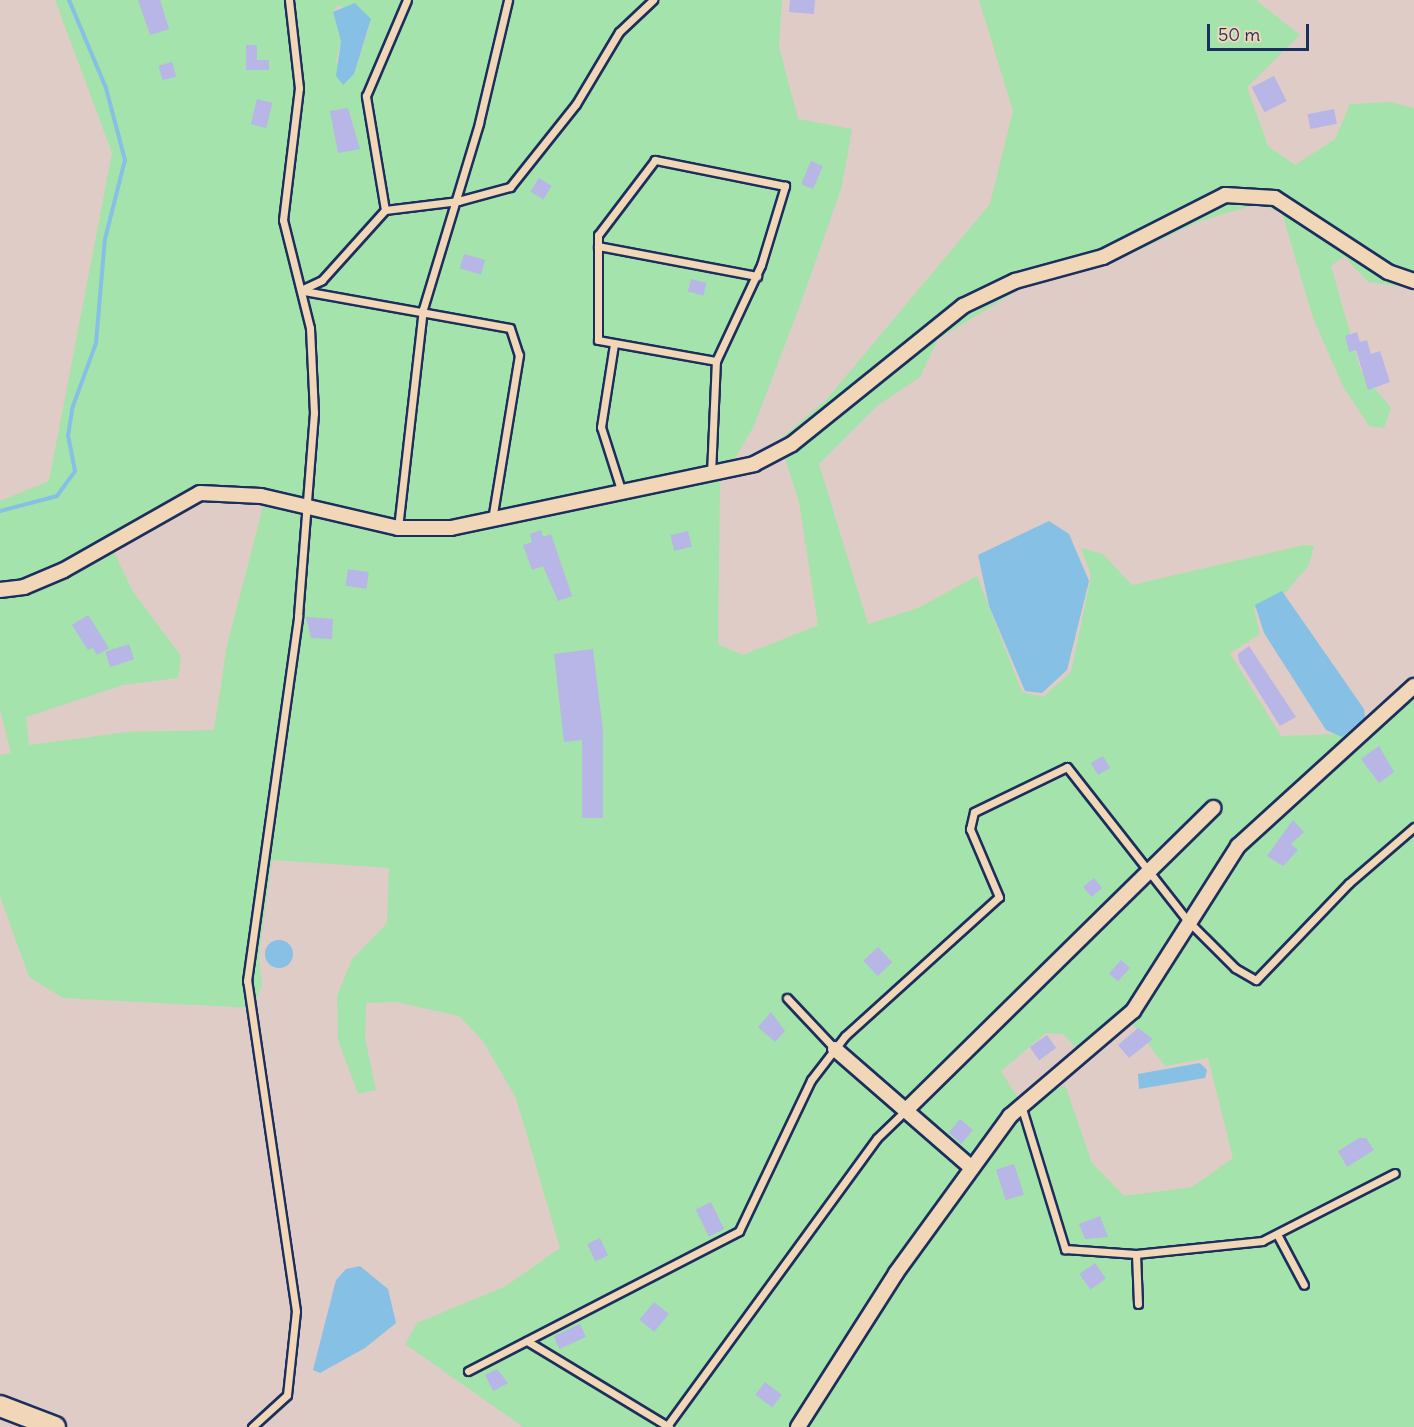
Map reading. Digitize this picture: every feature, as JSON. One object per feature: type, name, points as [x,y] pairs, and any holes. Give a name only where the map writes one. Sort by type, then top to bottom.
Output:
[{"type":"main road","points":[[0,1406],[55,1427]]},
{"type":"street","points":[[0,590],[24,587],[64,570],[200,493],[220,490],[304,506],[398,528],[451,528],[622,494],[754,464],[792,444],[963,306],[1015,281],[1103,257],[1225,195],[1275,198],[1388,272],[1414,280]]},
{"type":"street","points":[[798,1427],[972,1168],[1021,1105],[1133,1011],[1187,920],[1238,846],[1414,686]]},
{"type":"street","points":[[906,1110],[1147,870],[1213,808]]},
{"type":"street","points":[[835,1049],[972,1168]]},
{"type":"lane","points":[[252,1427],[287,1395],[294,1348],[296,1311],[248,981],[298,616],[314,367],[301,290],[284,220],[299,88],[289,0]]},
{"type":"lane","points":[[385,210],[366,96],[407,0]]},
{"type":"lane","points":[[398,528],[423,309],[458,201],[508,0]]},
{"type":"lane","points":[[301,290],[322,280],[385,210],[458,201],[510,187],[576,104],[619,32],[653,0]]},
{"type":"lane","points":[[711,475],[716,361],[757,276],[785,186],[662,159],[647,164],[602,226],[598,246],[595,329],[598,340],[716,361]]},
{"type":"lane","points":[[598,246],[757,276]]},
{"type":"lane","points":[[301,290],[499,322],[518,340],[491,520]]},
{"type":"lane","points":[[614,344],[601,427],[622,494]]},
{"type":"lane","points":[[468,1371],[739,1231],[811,1080],[835,1049],[999,897],[970,829],[974,812],[1067,767],[1187,920],[1235,968],[1256,980],[1349,883],[1414,827]]},
{"type":"lane","points":[[787,998],[835,1049]]},
{"type":"lane","points":[[1021,1105],[1065,1249],[1136,1254],[1218,1248],[1278,1236],[1395,1173]]},
{"type":"lane","points":[[527,1341],[668,1426],[877,1138],[906,1110]]},
{"type":"lane","points":[[1278,1236],[1304,1285]]},
{"type":"lane","points":[[1136,1254],[1138,1304]]},
{"type":"green space","points":[[55,0],[782,0],[779,46],[798,119],[852,129],[842,186],[802,300],[754,426],[720,483],[718,644],[743,655],[818,625],[799,502],[779,440],[826,400],[990,204],[1013,111],[979,0],[1256,0],[1300,35],[1247,87],[1268,146],[1295,165],[1335,139],[1350,104],[1389,102],[1414,108],[1414,288],[1368,282],[1344,256],[1331,266],[1361,371],[1391,408],[1384,428],[1369,426],[1343,386],[1313,318],[1282,213],[1258,204],[1200,221],[1110,264],[1018,290],[938,339],[920,377],[878,405],[819,464],[868,624],[918,608],[977,576],[1022,692],[1043,697],[1071,672],[1091,576],[1081,548],[1103,554],[1132,585],[1304,545],[1314,546],[1309,565],[1286,592],[1254,609],[1260,634],[1230,653],[1281,736],[1339,734],[1385,724],[1414,696],[1414,1427],[523,1427],[405,1344],[417,1323],[506,1286],[560,1248],[516,1098],[483,1041],[459,1016],[396,1002],[366,1003],[365,1038],[376,1090],[358,1094],[338,1040],[337,996],[352,959],[387,923],[389,868],[272,860],[259,955],[262,985],[253,1008],[63,998],[29,977],[0,896],[0,755],[11,753],[0,710],[0,501],[49,481],[112,153]],"holes":[[[338,5],[370,25],[354,74],[336,62],[341,41],[333,12]],[[220,496],[264,503],[227,645],[214,730],[127,732],[29,745],[26,717],[123,685],[178,678],[181,656],[132,590],[113,550],[201,499]],[[1124,1013],[1165,1066],[1208,1058],[1233,1158],[1192,1187],[1124,1196],[1092,1163],[1065,1085],[1042,1096],[1018,1098],[1001,1071],[1046,1033],[1063,1034],[1079,1051]]]},
{"type":"water","points":[[355,3],[371,19],[354,74],[343,85],[336,76],[341,41],[333,12]]},
{"type":"water","points":[[1049,521],[1069,534],[1089,581],[1067,670],[1042,693],[1025,691],[989,606],[978,555]]},
{"type":"water","points":[[1282,591],[1364,709],[1365,718],[1342,737],[1326,730],[1264,633],[1255,605]]},
{"type":"water","points":[[279,940],[289,944],[293,954],[289,964],[279,968],[269,964],[265,954],[269,944]]},
{"type":"water","points":[[1200,1063],[1207,1070],[1205,1078],[1139,1089],[1138,1074]]},
{"type":"water","points":[[360,1266],[388,1289],[396,1323],[365,1348],[320,1373],[313,1370],[336,1280],[346,1269]]},
{"type":"building","points":[[138,0],[160,0],[169,29],[150,35]]},
{"type":"building","points":[[790,0],[815,0],[814,14],[789,12]]},
{"type":"building","points":[[246,45],[257,45],[257,60],[269,60],[269,70],[246,70]]},
{"type":"building","points":[[172,62],[176,76],[163,80],[159,66]]},
{"type":"building","points":[[1274,76],[1287,101],[1264,112],[1252,87]]},
{"type":"building","points":[[257,99],[273,103],[266,128],[251,124]]},
{"type":"building","points":[[348,108],[360,149],[338,153],[330,111]]},
{"type":"building","points":[[1334,109],[1337,124],[1310,129],[1307,114]]},
{"type":"building","points":[[811,161],[823,166],[813,189],[801,184]]},
{"type":"building","points":[[539,178],[552,186],[543,200],[531,192]]},
{"type":"building","points":[[464,254],[485,260],[481,274],[460,268]]},
{"type":"building","points":[[691,279],[707,283],[703,295],[688,292]]},
{"type":"building","points":[[1357,332],[1360,342],[1367,340],[1371,354],[1380,351],[1390,382],[1368,390],[1356,350],[1349,352],[1345,336]]},
{"type":"building","points":[[541,530],[543,537],[551,534],[572,596],[558,601],[543,566],[532,570],[523,545],[532,542],[530,534]]},
{"type":"building","points":[[688,531],[692,547],[674,551],[671,535]]},
{"type":"building","points":[[348,569],[369,572],[366,589],[346,586]]},
{"type":"building","points":[[88,615],[109,648],[97,655],[93,648],[88,650],[72,625]]},
{"type":"building","points":[[306,617],[333,619],[332,639],[311,638]]},
{"type":"building","points":[[129,644],[134,659],[110,667],[105,652]]},
{"type":"building","points":[[1249,646],[1296,717],[1280,726],[1239,661],[1238,654]]},
{"type":"building","points":[[593,649],[603,731],[603,818],[582,818],[582,740],[564,742],[554,654]]},
{"type":"building","points":[[1379,746],[1394,772],[1379,783],[1361,759]]},
{"type":"building","points":[[1103,756],[1110,768],[1098,775],[1091,763]]},
{"type":"building","points":[[1293,820],[1304,832],[1291,844],[1298,850],[1283,866],[1267,856]]},
{"type":"building","points":[[1094,878],[1102,888],[1091,897],[1083,887]]},
{"type":"building","points":[[878,947],[892,962],[878,976],[863,961]]},
{"type":"building","points":[[1121,960],[1130,968],[1118,981],[1109,973]]},
{"type":"building","points":[[771,1012],[785,1031],[775,1042],[758,1027]]},
{"type":"building","points":[[1138,1028],[1153,1039],[1129,1058],[1118,1045]]},
{"type":"building","points":[[1047,1035],[1056,1048],[1039,1060],[1030,1047]]},
{"type":"building","points":[[960,1119],[973,1130],[961,1144],[948,1133]]},
{"type":"building","points":[[1359,1138],[1366,1138],[1374,1150],[1347,1167],[1338,1151]]},
{"type":"building","points":[[1014,1164],[1024,1194],[1006,1200],[996,1170]]},
{"type":"building","points":[[711,1202],[724,1229],[709,1236],[696,1209]]},
{"type":"building","points":[[1100,1216],[1108,1237],[1085,1239],[1079,1224]]},
{"type":"building","points":[[600,1238],[608,1255],[595,1261],[587,1244]]},
{"type":"building","points":[[1095,1263],[1106,1279],[1090,1289],[1079,1274]]},
{"type":"building","points":[[654,1302],[669,1314],[654,1332],[640,1320]]},
{"type":"building","points":[[580,1324],[586,1337],[560,1349],[554,1336]]},
{"type":"building","points":[[497,1369],[508,1383],[493,1391],[485,1375]]},
{"type":"building","points":[[765,1382],[782,1395],[772,1407],[755,1395]]},
{"type":"waterway","points":[[0,511],[57,496],[75,471],[68,436],[73,406],[96,343],[105,239],[125,160],[106,88],[69,0]]}]
